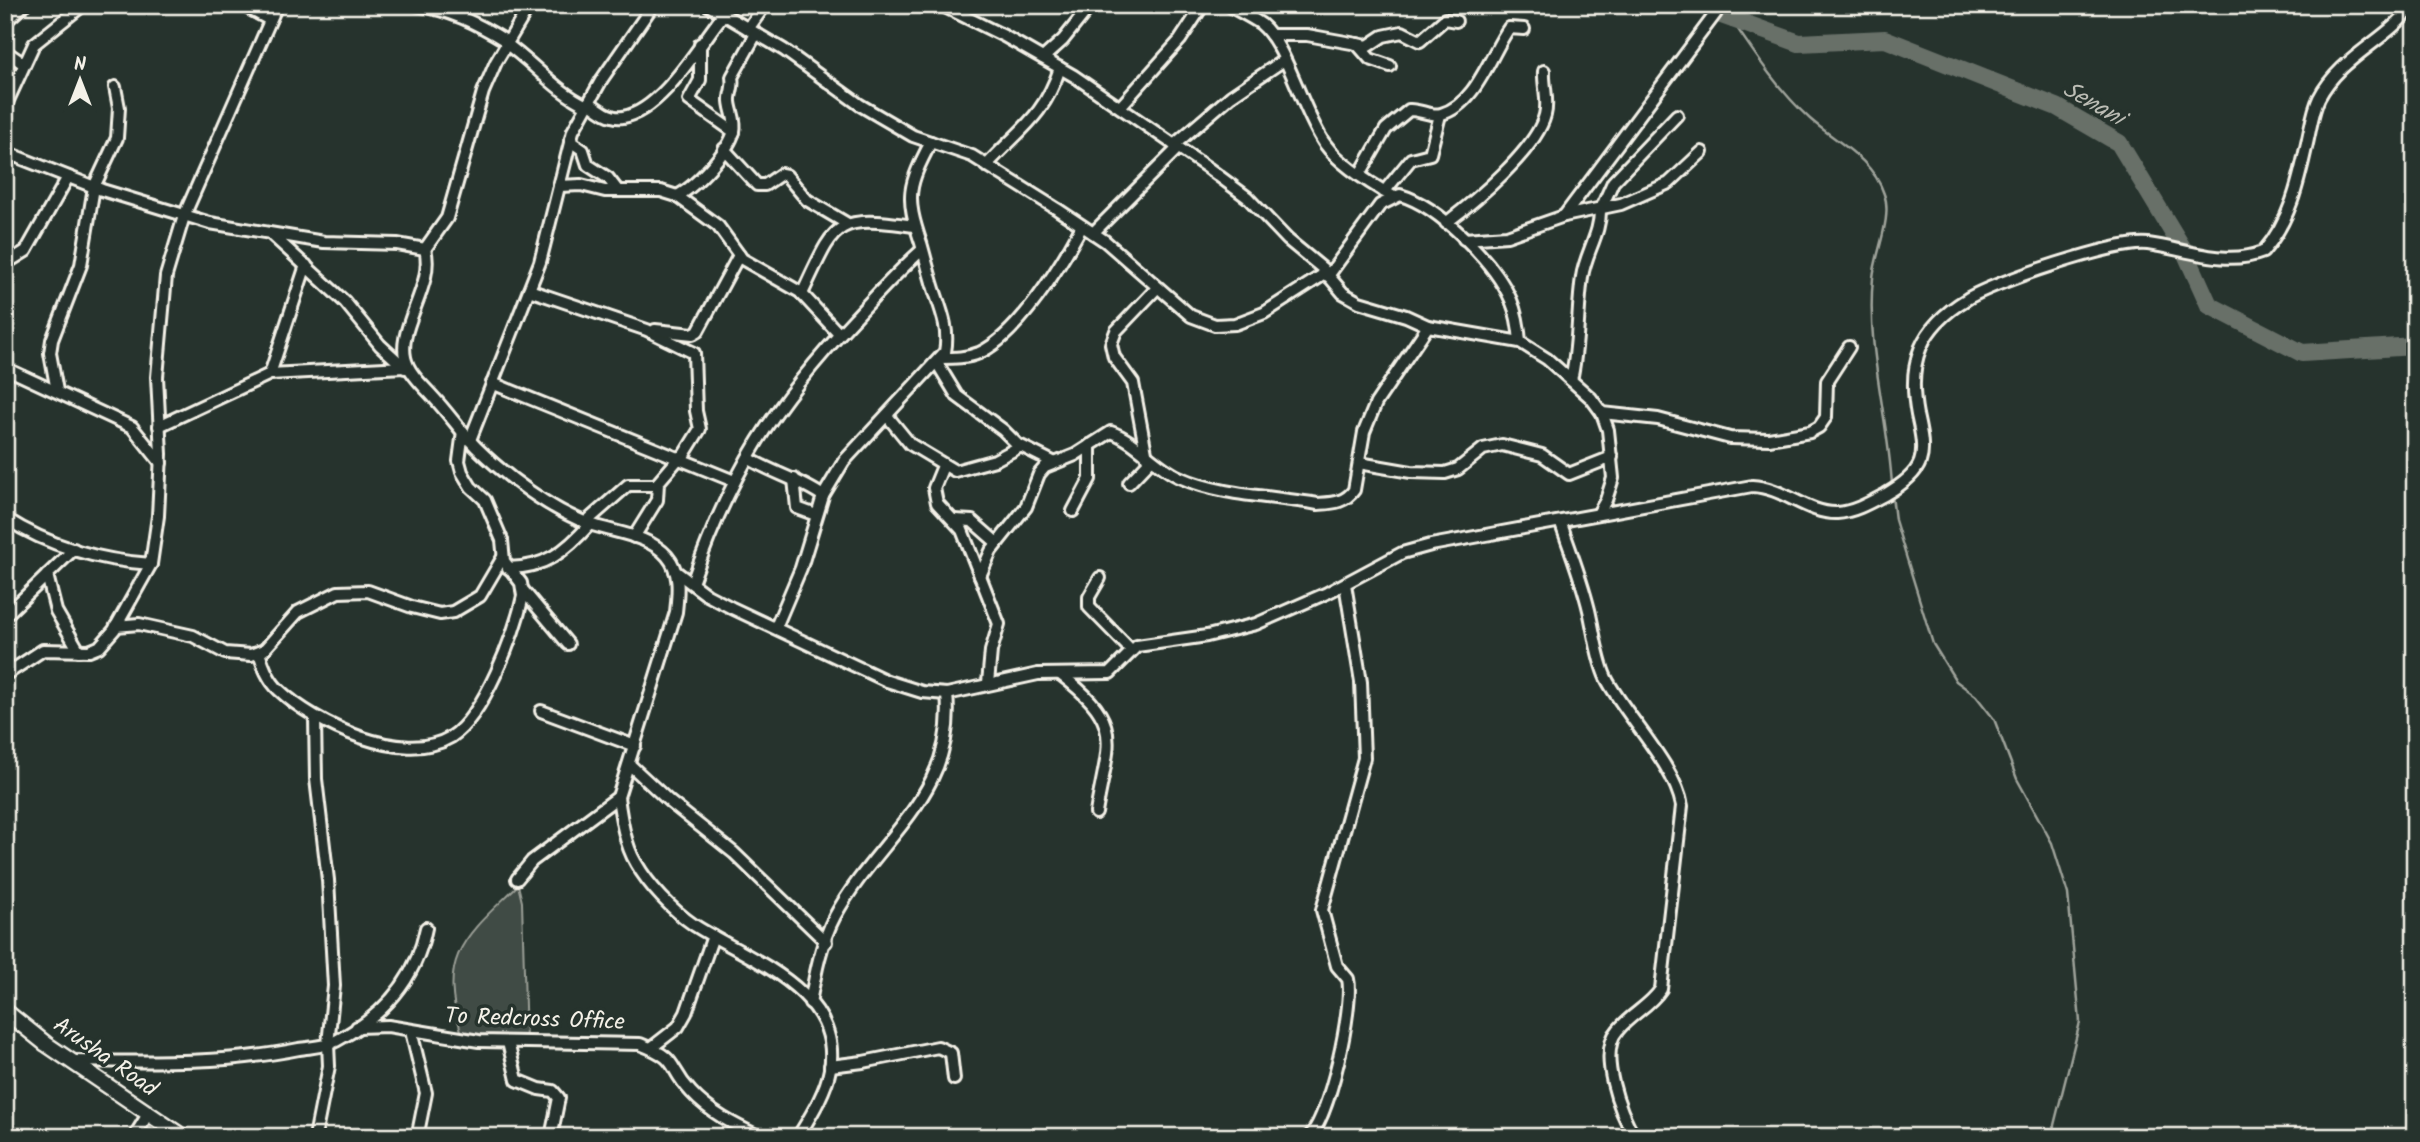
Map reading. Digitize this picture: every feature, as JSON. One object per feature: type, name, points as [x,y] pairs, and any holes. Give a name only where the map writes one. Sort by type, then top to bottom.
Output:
[{"type":"main road","name":"Arusha Road","points":[[5,1011],[12,1021],[183,1137]]},
{"type":"street","points":[[5,22],[24,5]]},
{"type":"street","points":[[5,107],[34,44],[83,5]]},
{"type":"street","points":[[242,5],[270,20]]},
{"type":"street","points":[[5,675],[43,650],[79,651],[99,647],[116,626],[151,564],[158,516],[161,463],[157,377],[166,276],[184,216],[277,5]]},
{"type":"street","points":[[416,5],[450,12],[473,21],[529,60],[559,90],[614,117],[645,109],[661,97],[723,15]]},
{"type":"street","points":[[408,370],[403,347],[426,274],[425,249],[447,218],[483,92],[506,42],[530,5]]},
{"type":"street","points":[[568,644],[523,589],[506,563],[502,540],[485,500],[471,487],[459,461],[466,436],[492,383],[529,290],[570,141],[588,104],[653,5]]},
{"type":"street","points":[[708,5],[860,105],[913,136],[972,156],[1093,233],[1191,316],[1215,326],[1235,324],[1264,313],[1327,274],[1389,194],[1411,159],[1430,154],[1440,115],[1465,98],[1509,28],[1524,29]]},
{"type":"street","points":[[677,196],[700,182],[706,169],[724,149],[734,132],[730,99],[734,87],[732,77],[765,5]]},
{"type":"street","points":[[941,5],[1060,68],[1247,197],[1327,274],[1343,293],[1359,302],[1429,326],[1520,342],[1548,359],[1602,413],[1612,457],[1612,485],[1598,514]]},
{"type":"street","points":[[1043,58],[1063,40],[1091,5]]},
{"type":"street","points":[[1120,107],[1180,40],[1203,5]]},
{"type":"street","points":[[1228,5],[1262,24],[1271,36],[1301,102],[1323,141],[1360,174],[1389,194],[1414,199],[1446,223],[1497,275],[1518,320],[1520,342]]},
{"type":"street","points":[[675,571],[732,608],[887,681],[922,692],[947,694],[988,683],[1060,674],[1110,673],[1130,650],[1147,642],[1207,636],[1256,624],[1345,584],[1402,553],[1752,486],[1773,488],[1817,510],[1837,513],[1856,509],[1892,490],[1912,474],[1922,459],[1913,375],[1923,341],[1936,323],[1979,293],[2100,251],[2136,244],[2186,254],[2234,258],[2263,253],[2282,226],[2295,193],[2318,99],[2352,58],[2371,41],[2396,27],[2413,5]]},
{"type":"street","points":[[1564,216],[1716,13]]},
{"type":"street","points":[[1271,36],[1307,35],[1368,46],[1383,36],[1402,32],[1420,41],[1445,19],[1456,21]]},
{"type":"street","points":[[700,44],[700,80],[689,100],[734,132]]},
{"type":"street","points":[[1357,44],[1370,59],[1390,66]]},
{"type":"street","points":[[5,51],[24,64]]},
{"type":"street","points":[[1093,233],[1176,147],[1261,73],[1284,60]]},
{"type":"street","points":[[986,166],[1034,120],[1054,87],[1060,68]]},
{"type":"street","points":[[1446,223],[1518,160],[1542,124],[1547,104],[1544,71]]},
{"type":"street","points":[[57,391],[50,352],[52,340],[81,265],[94,187],[117,138],[119,108],[115,87]]},
{"type":"street","points":[[1360,174],[1386,129],[1409,110],[1440,115]]},
{"type":"street","points":[[1571,380],[1577,353],[1582,275],[1599,225],[1601,209],[1613,182],[1677,115]]},
{"type":"street","points":[[570,141],[583,150],[588,165],[608,178],[618,191]]},
{"type":"street","points":[[776,627],[800,568],[822,496],[853,449],[888,417],[945,352],[947,331],[914,226],[909,201],[911,187],[931,142]]},
{"type":"street","points":[[724,149],[757,185],[765,185],[781,174],[786,175],[807,200],[846,223]]},
{"type":"street","points":[[5,152],[94,187],[184,216],[271,234],[349,244],[419,246],[425,249]]},
{"type":"street","points":[[1464,239],[1507,236],[1564,216],[1601,209],[1669,183],[1702,152]]},
{"type":"street","points":[[5,264],[26,251],[68,177]]},
{"type":"street","points":[[559,186],[581,185],[618,191],[661,191],[677,196],[718,226],[739,255],[802,294],[839,334]]},
{"type":"street","points":[[802,294],[833,236],[846,223],[867,219],[914,226]]},
{"type":"street","points":[[939,360],[961,358],[981,352],[1000,337],[1040,293],[1082,226]]},
{"type":"street","points":[[271,234],[306,265],[408,370],[491,461],[548,504],[588,523],[621,530],[668,556],[678,585],[676,612],[618,797],[634,860],[644,876],[692,923],[772,967],[810,1003],[825,1022],[832,1046],[830,1066],[820,1095],[798,1137]]},
{"type":"street","points":[[692,583],[734,481],[775,411],[839,334],[898,270],[922,250]]},
{"type":"street","points":[[646,330],[694,334],[714,304],[739,255]]},
{"type":"street","points":[[270,374],[306,265]]},
{"type":"street","points":[[1149,459],[1133,383],[1114,357],[1111,344],[1116,331],[1157,288]]},
{"type":"street","points":[[506,563],[531,568],[548,561],[628,485],[648,487],[658,483],[681,458],[700,429],[696,411],[694,352],[646,330],[529,290]]},
{"type":"street","points":[[981,576],[997,544],[1026,507],[1039,474],[1111,432],[1180,478],[1210,487],[1318,504],[1336,503],[1349,497],[1354,490],[1364,432],[1376,403],[1429,326]]},
{"type":"street","points":[[1602,413],[1658,419],[1730,438],[1769,439],[1810,432],[1819,427],[1826,417],[1827,381],[1849,347]]},
{"type":"street","points":[[939,360],[957,396],[1003,430],[1020,447]]},
{"type":"street","points":[[5,368],[132,427],[161,463]]},
{"type":"street","points":[[159,426],[270,374],[408,370]]},
{"type":"street","points":[[492,383],[734,481]]},
{"type":"street","points":[[888,417],[905,439],[943,466],[963,471],[1025,446],[1055,463]]},
{"type":"street","points":[[1073,511],[1090,479],[1090,445]]},
{"type":"street","points":[[1359,463],[1411,472],[1445,473],[1456,470],[1483,449],[1502,445],[1542,455],[1569,474],[1612,457]]},
{"type":"street","points":[[747,458],[763,468],[794,479],[822,496]]},
{"type":"street","points":[[1129,483],[1149,459]]},
{"type":"street","points":[[943,466],[936,481],[934,496],[941,510],[955,520],[962,530],[999,624],[990,651],[988,683]]},
{"type":"street","points":[[794,479],[797,508],[816,515]]},
{"type":"street","points":[[634,537],[657,500],[658,483]]},
{"type":"street","points":[[5,538],[6,518],[31,533],[74,549],[125,562],[151,564]]},
{"type":"street","points":[[955,520],[972,521],[997,544]]},
{"type":"street","points":[[1561,524],[1584,589],[1606,678],[1637,729],[1666,768],[1679,792],[1682,806],[1661,989],[1619,1029],[1611,1040],[1609,1051],[1618,1101],[1634,1137]]},
{"type":"street","points":[[5,616],[74,549]]},
{"type":"street","points":[[116,626],[139,624],[193,636],[233,655],[259,652],[264,650],[298,612],[338,592],[368,592],[440,614],[453,612],[480,596],[506,563]]},
{"type":"street","points":[[47,575],[56,611],[79,651]]},
{"type":"street","points":[[1100,578],[1089,597],[1089,607],[1130,650]]},
{"type":"street","points":[[1308,1137],[1318,1128],[1334,1083],[1349,1002],[1348,979],[1337,966],[1322,910],[1336,848],[1344,832],[1364,758],[1361,682],[1345,584]]},
{"type":"street","points":[[259,652],[264,668],[278,689],[315,718],[368,738],[414,748],[452,736],[467,722],[487,692],[521,605],[523,589]]},
{"type":"street","points":[[1060,674],[1086,694],[1099,710],[1109,734],[1096,813]]},
{"type":"street","points":[[810,1003],[816,970],[834,918],[920,803],[937,772],[948,729],[947,694]]},
{"type":"street","points":[[541,710],[635,746]]},
{"type":"street","points":[[315,718],[316,779],[334,952],[329,1066],[315,1137]]},
{"type":"street","points":[[629,764],[670,802],[734,853],[826,942]]},
{"type":"street","points":[[517,879],[532,861],[618,797]]},
{"type":"street","name":"To Redcross Office","points":[[74,1061],[227,1060],[328,1044],[385,1008],[413,971],[421,953],[426,928]]},
{"type":"street","points":[[651,1048],[678,1027],[686,1013],[713,936]]},
{"type":"street","name":"To Redcross Office","points":[[358,1027],[388,1026],[508,1042],[602,1041],[640,1044],[664,1054],[673,1062],[689,1091],[724,1120],[760,1137]]},
{"type":"street","points":[[411,1031],[426,1093],[419,1128],[421,1137]]},
{"type":"street","points":[[508,1042],[517,1080],[553,1091],[559,1098],[551,1137]]},
{"type":"street","points":[[830,1066],[863,1062],[937,1046],[951,1053],[954,1079]]},
{"type":"street","points":[[134,1137],[148,1114]]},
{"type":"shaded area","points":[[518,885],[522,902],[526,1041],[462,1034],[452,985],[461,949],[484,919]]},
{"type":"waterway","name":"Senani","points":[[1707,5],[1716,13],[1799,43],[1885,39],[2057,107],[2119,143],[2186,254],[2209,305],[2302,353],[2415,346]]},
{"type":"waterway","points":[[1731,19],[1788,96],[1810,119],[1871,170],[1884,194],[1886,213],[1874,268],[1872,330],[1892,485]]},
{"type":"waterway","points":[[1892,495],[1895,520],[1933,644],[1956,681],[1976,696],[1994,719],[2017,779],[2052,843],[2068,894],[2080,1022],[2051,1137]]}]
